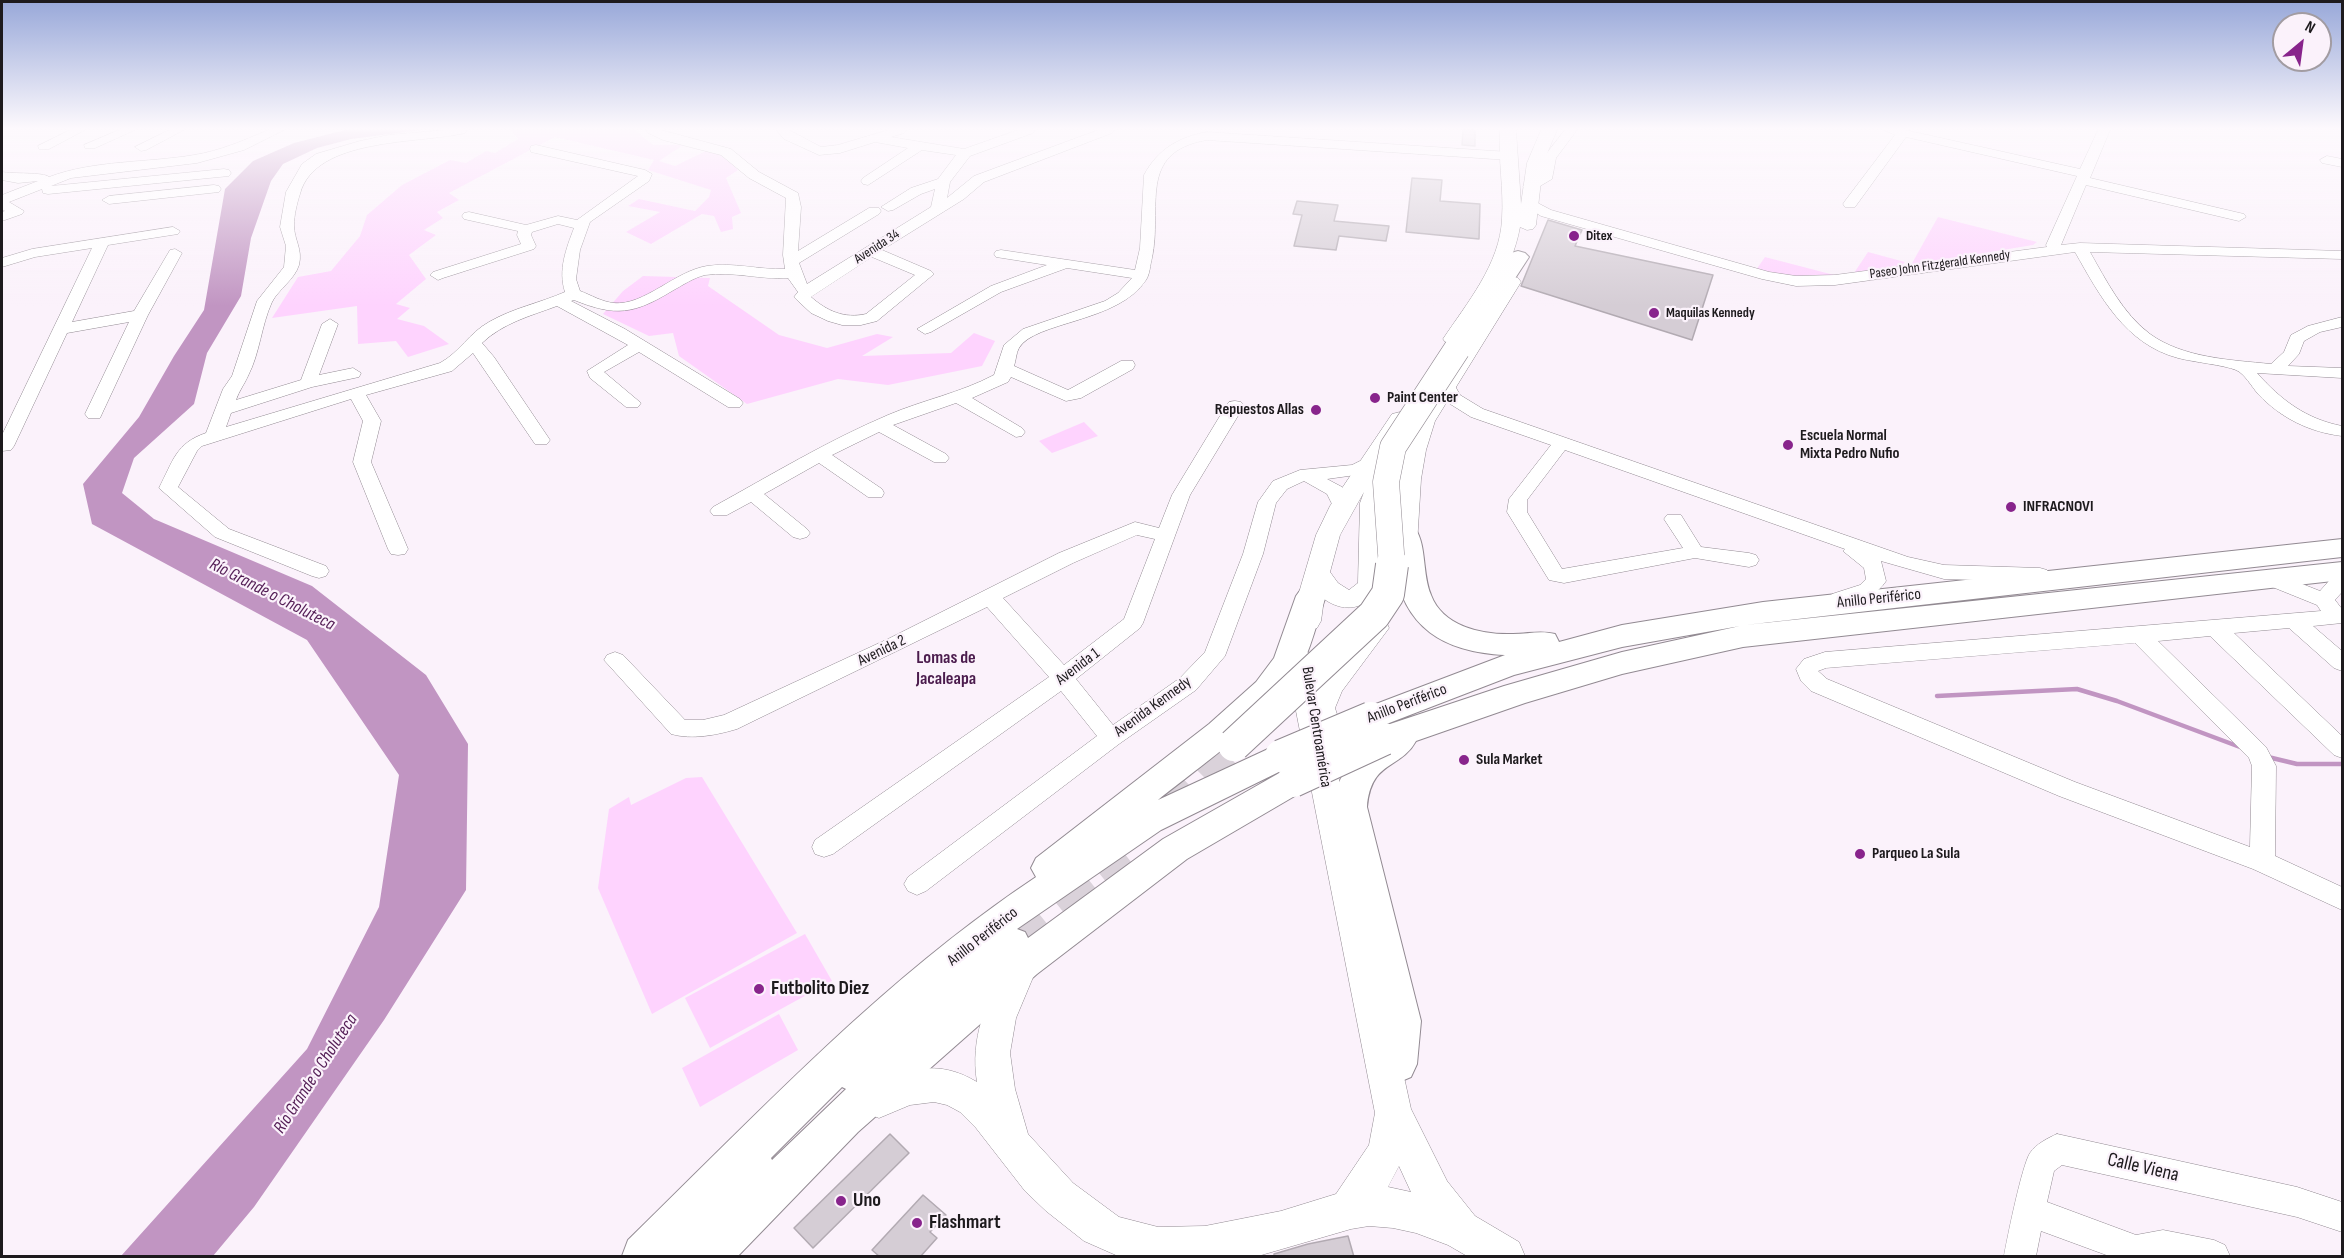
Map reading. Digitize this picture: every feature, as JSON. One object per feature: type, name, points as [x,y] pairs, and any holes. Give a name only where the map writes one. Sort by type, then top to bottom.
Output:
[{"type":"highway","points":[[1234,746],[1374,615],[1388,594],[1392,567],[1386,482],[1393,447],[1518,257]]},
{"type":"highway","points":[[1405,534],[1411,579],[1418,601],[1428,617],[1445,630],[1490,645],[1517,646],[1622,636]]},
{"type":"highway","name":"Anillo Periférico","points":[[644,1257],[810,1090],[915,992],[1012,942],[1176,849],[1287,769],[1390,728],[1506,666],[1622,636],[1763,612],[2343,548]]},
{"type":"highway","name":"Anillo Periférico","points":[[1390,728],[1622,663],[1743,636],[2343,571]]},
{"type":"highway","points":[[684,1257],[738,1188],[821,1105],[921,1017],[1012,942],[1031,885],[1066,853],[1220,733],[1267,690],[1288,662],[1315,584]]},
{"type":"highway","points":[[1390,728],[1359,774],[1350,794],[1350,807],[1401,1021],[1396,1064]]},
{"type":"highway","name":"Anillo Periférico","points":[[707,1257],[843,1118],[960,1015],[1012,942]]},
{"type":"main road","name":"Bulevar Centroamérica","points":[[1480,1246],[1433,1195],[1393,1112],[1310,711],[1305,652],[1315,584],[1328,535],[1342,506],[1499,267],[1509,243],[1513,205],[1512,189]]},
{"type":"main road","name":"Bulevar Centroamérica","points":[[1510,1257],[1470,1220],[1428,1162],[1408,1112],[1396,1064],[1344,801],[1321,708],[1329,687],[1394,605],[1402,579],[1409,479],[1414,450],[1425,419],[1448,386],[1514,276],[1518,257],[1523,248],[1535,189]]},
{"type":"main road","points":[[1315,584],[1343,598],[1360,597],[1366,593],[1371,583],[1371,512],[1378,484],[1408,439],[1425,419]]},
{"type":"main road","points":[[1012,942],[992,1042],[992,1076],[1012,1143]]},
{"type":"main road","points":[[843,1118],[912,1085],[936,1083],[957,1089],[976,1100],[1049,1187],[1099,1227],[1144,1246],[1180,1251],[1216,1245],[1278,1232],[1349,1209],[1369,1206],[1424,1215],[1480,1246]]},
{"type":"main road","points":[[1349,1209],[1376,1173],[1387,1153],[1392,1136],[1393,1112]]},
{"type":"street","points":[[2,202],[31,189]]},
{"type":"street","points":[[20,193],[65,189]]},
{"type":"street","points":[[147,196],[152,189]]},
{"type":"street","points":[[109,200],[214,189]]},
{"type":"street","points":[[214,436],[231,389],[240,376],[265,301],[291,267],[293,246],[287,227],[295,189]]},
{"type":"street","points":[[566,298],[573,250],[584,220],[629,189]]},
{"type":"street","points":[[779,189],[793,196],[796,213],[790,240],[793,267],[802,288],[809,289]]},
{"type":"street","points":[[319,571],[222,532],[168,488],[189,448],[196,442],[214,436],[446,367],[456,362],[472,342],[496,324],[566,298],[621,308],[634,304],[697,273],[712,271],[765,275],[793,267],[881,209],[923,189]]},
{"type":"street","points":[[938,207],[942,189]]},
{"type":"street","name":"Avenida 34","points":[[809,289],[968,189]]},
{"type":"street","points":[[720,511],[820,455],[880,425],[920,407],[990,385],[1002,378],[1007,369],[1012,345],[1029,332],[1110,304],[1123,296],[1141,275],[1147,254],[1150,189]]},
{"type":"street","points":[[1533,205],[1541,189]]},
{"type":"street","points":[[1850,204],[1860,189]]},
{"type":"street","points":[[2056,248],[2053,245],[2078,189]]},
{"type":"street","points":[[2130,189],[2239,216]]},
{"type":"street","points":[[2,202],[17,211],[2,217]]},
{"type":"street","name":"Paseo John Fitzgerald Kennedy","points":[[1533,205],[1767,276],[1796,281],[1835,280],[2056,248],[2343,255]]},
{"type":"street","points":[[469,216],[526,229],[558,220],[582,225]]},
{"type":"street","points":[[438,275],[529,246],[524,235],[526,229]]},
{"type":"street","points":[[2,263],[32,253],[173,231]]},
{"type":"street","points":[[5,446],[103,242]]},
{"type":"street","points":[[2080,247],[2114,304],[2144,338],[2170,350],[2243,366],[2274,370],[2343,373]]},
{"type":"street","points":[[809,289],[802,297],[815,310],[842,320],[861,321],[871,318],[926,274],[871,251]]},
{"type":"street","points":[[94,414],[140,315],[175,254]]},
{"type":"street","points":[[1001,254],[1141,275]]},
{"type":"street","points":[[924,329],[996,289],[1065,264]]},
{"type":"street","points":[[566,298],[734,403]]},
{"type":"street","points":[[61,329],[140,315]]},
{"type":"street","points":[[2274,370],[2291,354],[2297,338],[2314,329],[2343,322]]},
{"type":"street","points":[[308,383],[330,324]]},
{"type":"street","points":[[472,342],[488,360],[541,440]]},
{"type":"street","points":[[632,404],[595,371],[639,345]]},
{"type":"street","points":[[1007,369],[1066,396],[1075,394],[1127,365]]},
{"type":"street","points":[[2243,366],[2260,387],[2309,425],[2343,430]]},
{"type":"street","points":[[222,410],[308,383],[353,373]]},
{"type":"street","points":[[1448,386],[1453,398],[1477,413],[1903,562],[1944,572],[2073,576]]},
{"type":"street","points":[[356,392],[372,421],[362,462],[398,549]]},
{"type":"street","points":[[957,396],[1016,432]]},
{"type":"street","name":"Avenida 1","points":[[824,847],[1063,678],[1133,624],[1181,495],[1234,406]]},
{"type":"street","points":[[1425,419],[1451,411],[1477,413]]},
{"type":"street","points":[[880,425],[940,458]]},
{"type":"street","points":[[1562,442],[1518,499],[1517,512],[1556,575],[1564,576],[1695,552],[1749,560]]},
{"type":"street","points":[[820,455],[875,493]]},
{"type":"street","name":"Avenida Kennedy","points":[[917,884],[1188,684],[1214,656],[1253,554],[1268,502],[1286,480],[1307,475],[1357,471],[1372,460]]},
{"type":"street","points":[[1307,475],[1335,491],[1342,506]]},
{"type":"street","points":[[752,493],[801,533]]},
{"type":"street","points":[[1674,519],[1695,552]]},
{"type":"street","name":"Avenida 2","points":[[615,660],[679,728],[703,728],[729,723],[808,687],[1066,558],[1135,528],[1166,536]]},
{"type":"street","points":[[1814,606],[1867,590],[1876,581],[1873,565],[1835,540]]},
{"type":"street","points":[[2272,579],[2334,611]]},
{"type":"street","points":[[2334,611],[2343,579]]},
{"type":"street","points":[[989,596],[1063,678],[1112,738]]},
{"type":"street","points":[[2334,611],[2293,620],[2215,628],[1825,660],[1812,664],[1807,669],[1809,675],[1819,685],[2067,789],[2262,862],[2343,899]]},
{"type":"street","points":[[2293,620],[2343,663]]},
{"type":"street","points":[[2215,628],[2343,749]]},
{"type":"street","points":[[2140,635],[2258,753],[2264,766],[2262,862]]},
{"type":"street","name":"Calle Viena","points":[[2020,1257],[2041,1163],[2057,1149],[2297,1202],[2343,1217]]},
{"type":"street","points":[[2029,1211],[2139,1254],[2163,1246],[2214,1257]]},
{"type":"shaded area","points":[[398,189],[457,189],[449,193],[459,200],[437,212],[443,218],[424,230],[436,235],[409,255],[426,279],[396,304],[410,308],[397,319],[424,326],[449,344],[408,357],[396,341],[358,344],[357,306],[272,318],[298,277],[331,271],[360,236],[367,215]]},
{"type":"shaded area","points":[[707,189],[731,189],[741,213],[732,217],[733,229],[721,232],[714,216],[702,214],[651,244],[626,232],[660,212],[628,206],[639,199],[695,211],[709,197],[711,190]]},
{"type":"shaded area","points":[[1938,217],[2037,242],[2033,245],[1911,265]]},
{"type":"shaded area","points":[[1868,252],[1905,262],[1901,266],[1854,273]]},
{"type":"shaded area","points":[[1765,257],[1838,276],[1802,278],[1756,270]]},
{"type":"shaded area","points":[[643,276],[710,278],[708,286],[779,335],[827,348],[877,334],[893,337],[862,356],[951,353],[974,333],[995,341],[982,366],[888,385],[838,379],[747,404],[679,356],[673,333],[649,336],[603,314],[623,291]]},
{"type":"shaded area","points":[[1084,422],[1098,436],[1052,453],[1039,441]]},
{"type":"shaded area","points":[[702,777],[797,933],[652,1014],[598,888],[609,809],[629,797],[631,805],[686,778]]},
{"type":"shaded area","name":"Futbolito Diez","points":[[805,934],[832,981],[710,1048],[685,998]]},
{"type":"shaded area","name":"Futbolito Diez","points":[[779,1014],[798,1050],[700,1107],[682,1068]]},
{"type":"water","name":"Río Grande o Choluteca","points":[[225,189],[268,189],[251,238],[241,296],[207,353],[194,404],[134,458],[122,493],[154,519],[312,586],[426,675],[468,744],[466,890],[384,1020],[254,1207],[213,1256],[121,1256],[307,1049],[379,907],[399,775],[307,640],[92,524],[83,484],[139,417],[204,310]]},
{"type":"building","points":[[1411,189],[1441,189],[1440,201],[1480,204],[1479,239],[1406,232]]},
{"type":"building","points":[[1297,201],[1338,205],[1334,221],[1389,226],[1386,241],[1339,236],[1336,250],[1294,246],[1302,215],[1293,214]]},
{"type":"building","name":"Maquilas Kennedy","points":[[1548,220],[1582,230],[1575,246],[1713,275],[1692,340],[1521,286]]},
{"type":"building","name":"Uno","points":[[890,1134],[909,1153],[813,1248],[794,1228]]},
{"type":"building","name":"Flashmart","points":[[923,1195],[946,1215],[930,1232],[937,1238],[920,1257],[880,1257],[872,1250]]},
{"type":"building","points":[[1348,1236],[1354,1257],[1274,1257],[1274,1254],[1308,1244]]},
{"type":"waterway","points":[[1937,696],[2077,689],[2117,701],[2240,747]]},
{"type":"waterway","points":[[2268,757],[2297,764],[2342,764]]},
{"type":"tunnel","points":[[1169,810],[1234,745]]},
{"type":"tunnel","points":[[1099,873],[1135,844]]},
{"type":"tunnel","points":[[1012,944],[1101,872]]},
{"type":"place","name":"Ditex","points":[[1574,236]]},
{"type":"place","name":"Maquilas Kennedy","points":[[1654,313]]},
{"type":"place","name":"Paint Center","points":[[1375,398]]},
{"type":"place","name":"Repuestos Allas","points":[[1316,410]]},
{"type":"place","name":"Escuela Normal Mixta Pedro Nufio","points":[[1788,445]]},
{"type":"place","name":"INFRACNOVI","points":[[2011,507]]},
{"type":"place","name":"Sula Market","points":[[1464,760]]},
{"type":"place","name":"Parqueo La Sula","points":[[1860,854]]},
{"type":"place","name":"Futbolito Diez","points":[[759,989]]},
{"type":"place","name":"Uno","points":[[841,1201]]},
{"type":"place","name":"Flashmart","points":[[917,1223]]},
{"type":"district","name":"Lomas de Jacaleapa","points":[[946,668]]}]
